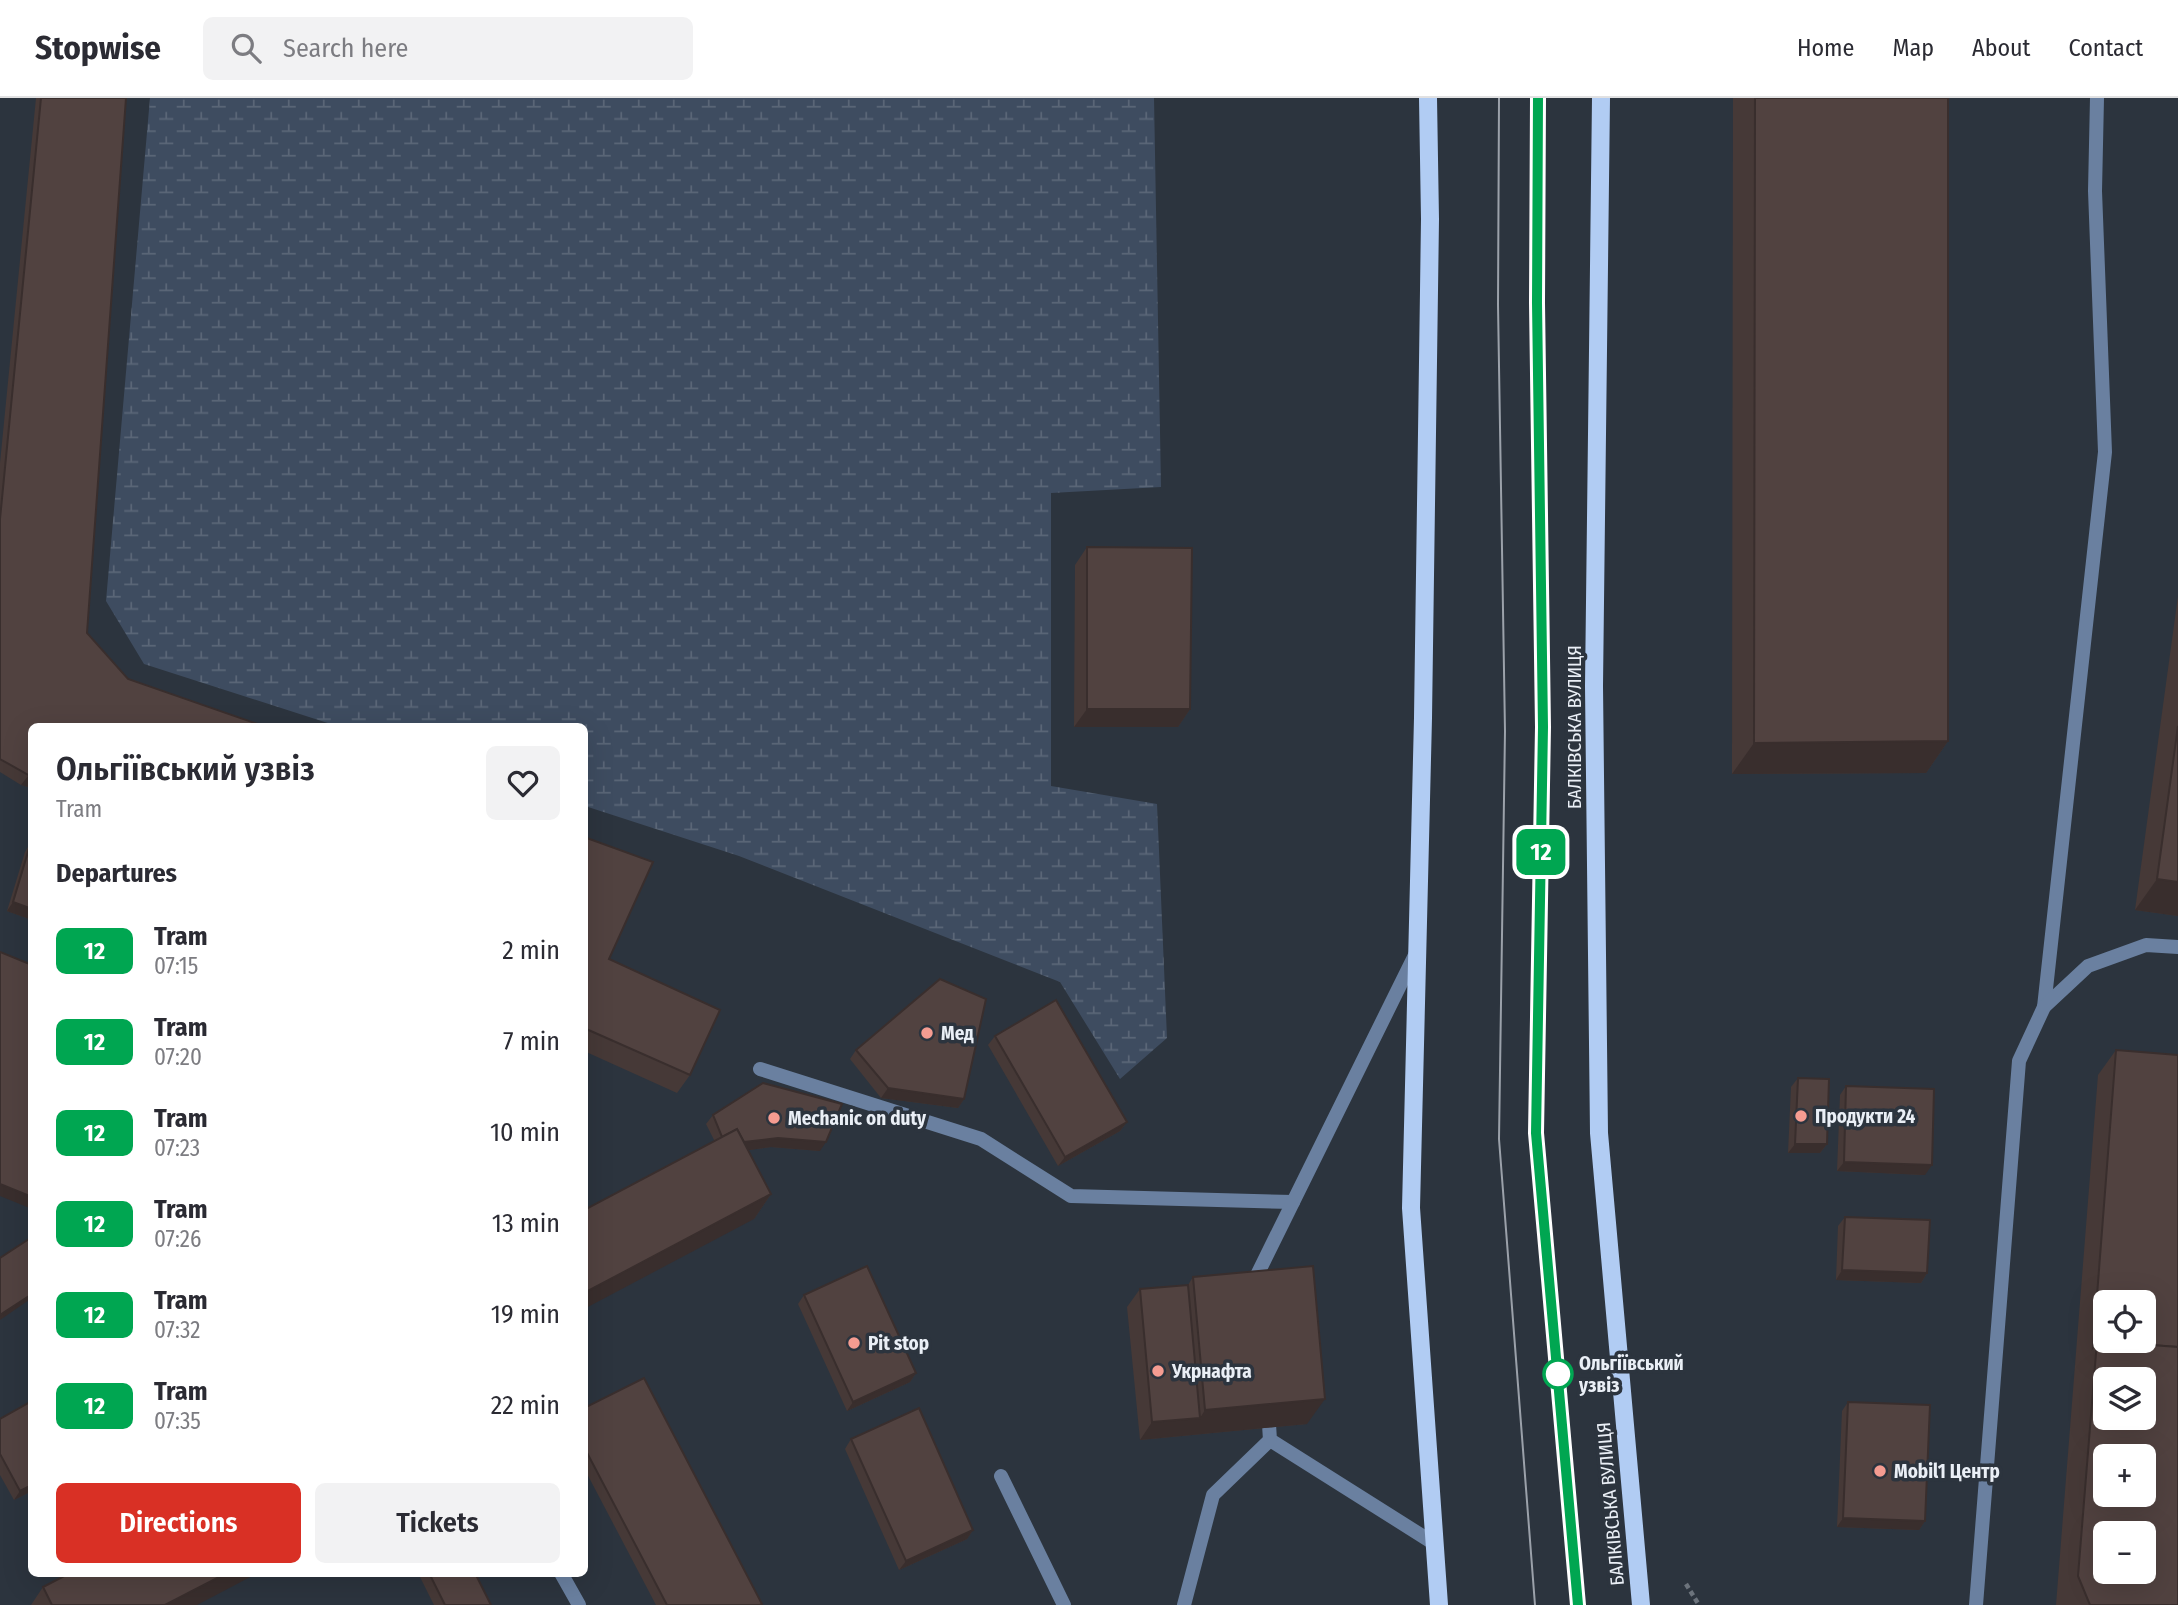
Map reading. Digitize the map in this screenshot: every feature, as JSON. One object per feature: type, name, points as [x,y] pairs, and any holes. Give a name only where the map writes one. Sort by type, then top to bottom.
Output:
[{"type":"main road","points":[[1429,98],[1430,219],[1411,1208],[1439,1605]]},
{"type":"main road","name":"БАЛКІВСЬКА ВУЛИЦЯ","points":[[1601,98],[1594,686],[1599,1133],[1641,1605]]},
{"type":"street","points":[[1976,1605],[2019,1061],[2044,1007],[2105,452],[2095,191],[2096,98]]},
{"type":"street","points":[[2044,1007],[2088,966],[2146,944],[2178,947]]},
{"type":"street","points":[[1260,1301],[1258,1273],[1418,948]]},
{"type":"street","points":[[760,1069],[981,1139],[1070,1196],[1293,1202]]},
{"type":"street","points":[[1267,1399],[1270,1440]]},
{"type":"street","points":[[1270,1440],[1435,1544]]},
{"type":"street","points":[[1184,1605],[1213,1495],[1270,1440]]},
{"type":"street","points":[[1001,1476],[1064,1605]]},
{"type":"street","points":[[563,1577],[579,1605]]},
{"type":"path","points":[[1686,1584],[1699,1605]]},
{"type":"green space","points":[[150,98],[1154,98],[1161,487],[1051,493],[1051,786],[1157,804],[1167,1038],[1120,1079],[1060,982],[739,856],[588,807],[588,723],[328,723],[144,664],[106,601]]},
{"type":"building","points":[[41,98],[126,98],[87,633],[128,679],[254,723],[28,723],[28,775],[0,759],[0,519]]},
{"type":"building","points":[[1755,98],[1948,98],[1948,741],[1754,743]]},
{"type":"building","points":[[1087,547],[1192,548],[1190,709],[1087,709]]},
{"type":"building","points":[[2178,726],[2178,882],[2157,879]]},
{"type":"building","points":[[588,838],[653,862],[609,959],[720,1010],[690,1075],[588,1030]]},
{"type":"building","points":[[28,852],[28,908],[13,902]]},
{"type":"building","points":[[0,952],[28,963],[28,1195],[0,1184]]},
{"type":"building","name":"Мед","points":[[940,979],[986,999],[964,1099],[888,1088],[856,1050]]},
{"type":"building","points":[[1056,1000],[1127,1122],[1065,1157],[995,1036]]},
{"type":"building","points":[[2116,1050],[2178,1055],[2178,1347],[2156,1345],[2156,1290],[2097,1290]]},
{"type":"building","points":[[1798,1078],[1829,1079],[1827,1144],[1795,1144]]},
{"type":"building","name":"Mechanic on duty","points":[[763,1083],[842,1104],[826,1142],[778,1138],[744,1142],[737,1129],[722,1137],[713,1115]]},
{"type":"building","points":[[1846,1086],[1934,1089],[1932,1165],[1844,1162]]},
{"type":"building","points":[[737,1129],[771,1194],[588,1291],[588,1208]]},
{"type":"building","points":[[1845,1217],[1930,1220],[1927,1273],[1842,1270]]},
{"type":"building","points":[[28,1240],[28,1297],[0,1315],[0,1258]]},
{"type":"building","name":"Pit stop","points":[[867,1266],[916,1373],[853,1402],[804,1295]]},
{"type":"building","points":[[1313,1266],[1325,1399],[1205,1410],[1193,1277]]},
{"type":"building","name":"Укрнафта","points":[[1188,1285],[1200,1418],[1152,1422],[1140,1289]]},
{"type":"building","points":[[2156,1345],[2178,1347],[2178,1605],[2090,1605],[2078,1576],[2093,1390],[2093,1430],[2156,1430],[2156,1367],[2095,1367],[2096,1353],[2156,1353]]},
{"type":"building","points":[[644,1378],[762,1604],[667,1605],[588,1455],[588,1406]]},
{"type":"building","name":"Mobil1 Центр","points":[[1848,1402],[1930,1405],[1925,1521],[1843,1518]]},
{"type":"building","points":[[28,1403],[28,1487],[20,1491],[0,1454],[0,1419]]},
{"type":"building","points":[[919,1408],[973,1530],[906,1561],[851,1439]]},
{"type":"building","points":[[62,1577],[219,1577],[165,1605],[52,1605],[43,1587]]},
{"type":"building","points":[[431,1577],[477,1577],[491,1605],[445,1605]]},
{"type":"tram line","points":[[1499,98],[1498,305],[1505,731],[1499,1139],[1535,1605]]},
{"type":"tram line","points":[[1538,98],[1537,303],[1543,727],[1536,1133],[1578,1605]]},
{"type":"tram line","name":"12","points":[[1538,98],[1537,303],[1543,727],[1536,1133],[1578,1605]]},
{"type":"place","name":"Мед","points":[[927,1033]]},
{"type":"place","name":"Продукти 24","points":[[1801,1116]]},
{"type":"place","name":"Mechanic on duty","points":[[774,1118]]},
{"type":"place","name":"Pit stop","points":[[854,1343]]},
{"type":"place","name":"Укрнафта","points":[[1158,1371]]},
{"type":"place","name":"Ольгіївський узвіз","points":[[1558,1374]]},
{"type":"place","name":"Mobil1 Центр","points":[[1880,1471]]}]
